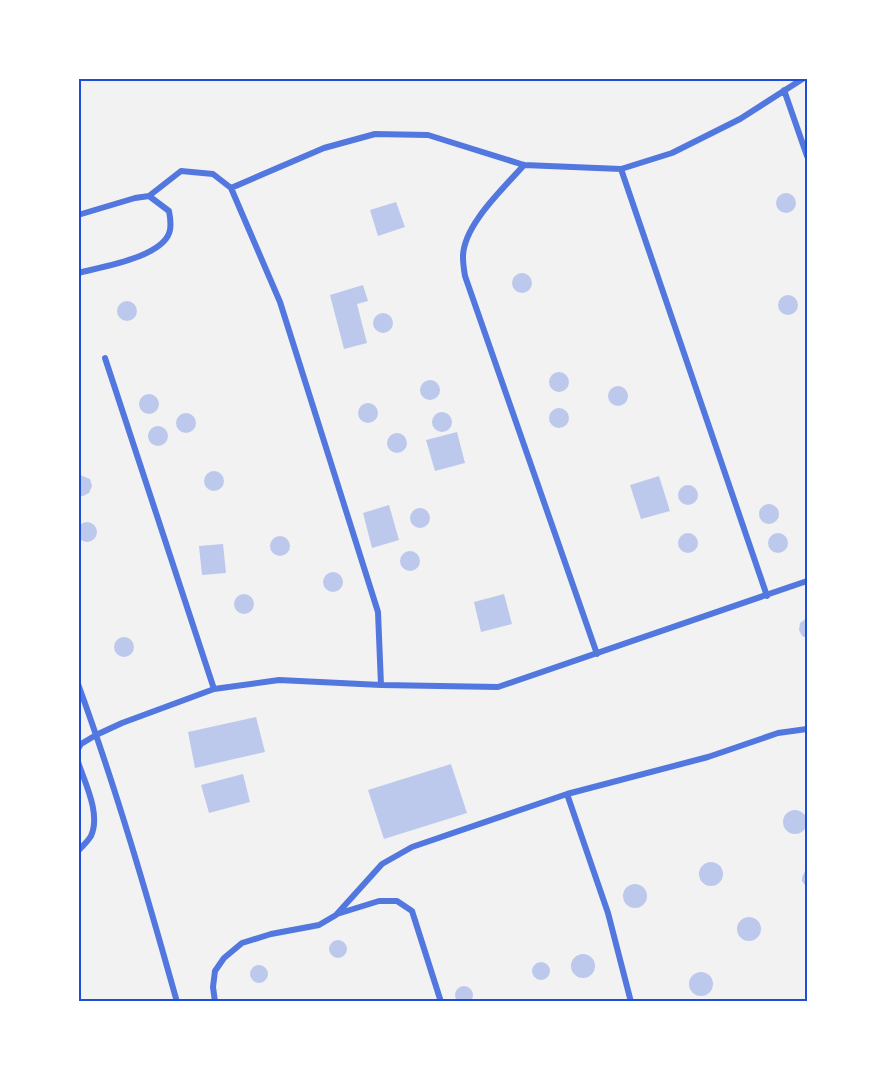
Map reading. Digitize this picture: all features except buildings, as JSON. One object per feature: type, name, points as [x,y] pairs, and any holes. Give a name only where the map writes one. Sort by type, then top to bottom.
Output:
[{"type":"street","points":[[231,188],[324,148],[375,134],[428,135],[524,165],[621,169],[672,153],[740,119],[804,78]]},
{"type":"street","points":[[784,90],[807,156]]},
{"type":"street","points":[[524,165],[481,215],[468,237],[463,256],[465,276],[597,654]]},
{"type":"street","points":[[621,169],[767,596]]},
{"type":"street","points":[[78,215],[148,196],[181,171],[213,174],[231,188],[280,303],[378,612],[381,685]]},
{"type":"street","points":[[78,273],[144,255],[160,245],[170,231],[169,211],[148,196]]},
{"type":"street","points":[[105,358],[214,690]]},
{"type":"street","points":[[78,749],[81,744],[96,735],[214,690],[279,680],[498,687],[807,581]]},
{"type":"street","points":[[78,684],[157,930],[177,1002]]},
{"type":"street","points":[[336,915],[382,864],[412,847],[567,794],[708,757],[778,733],[807,729]]},
{"type":"street","points":[[78,762],[90,796],[94,819],[91,836],[78,851]]},
{"type":"street","points":[[567,794],[580,826],[608,913],[631,1002]]},
{"type":"street","points":[[215,1002],[213,987],[215,970],[224,958],[242,943],[271,934],[319,925],[336,915],[379,901],[397,901],[412,911],[441,1002]]}]
